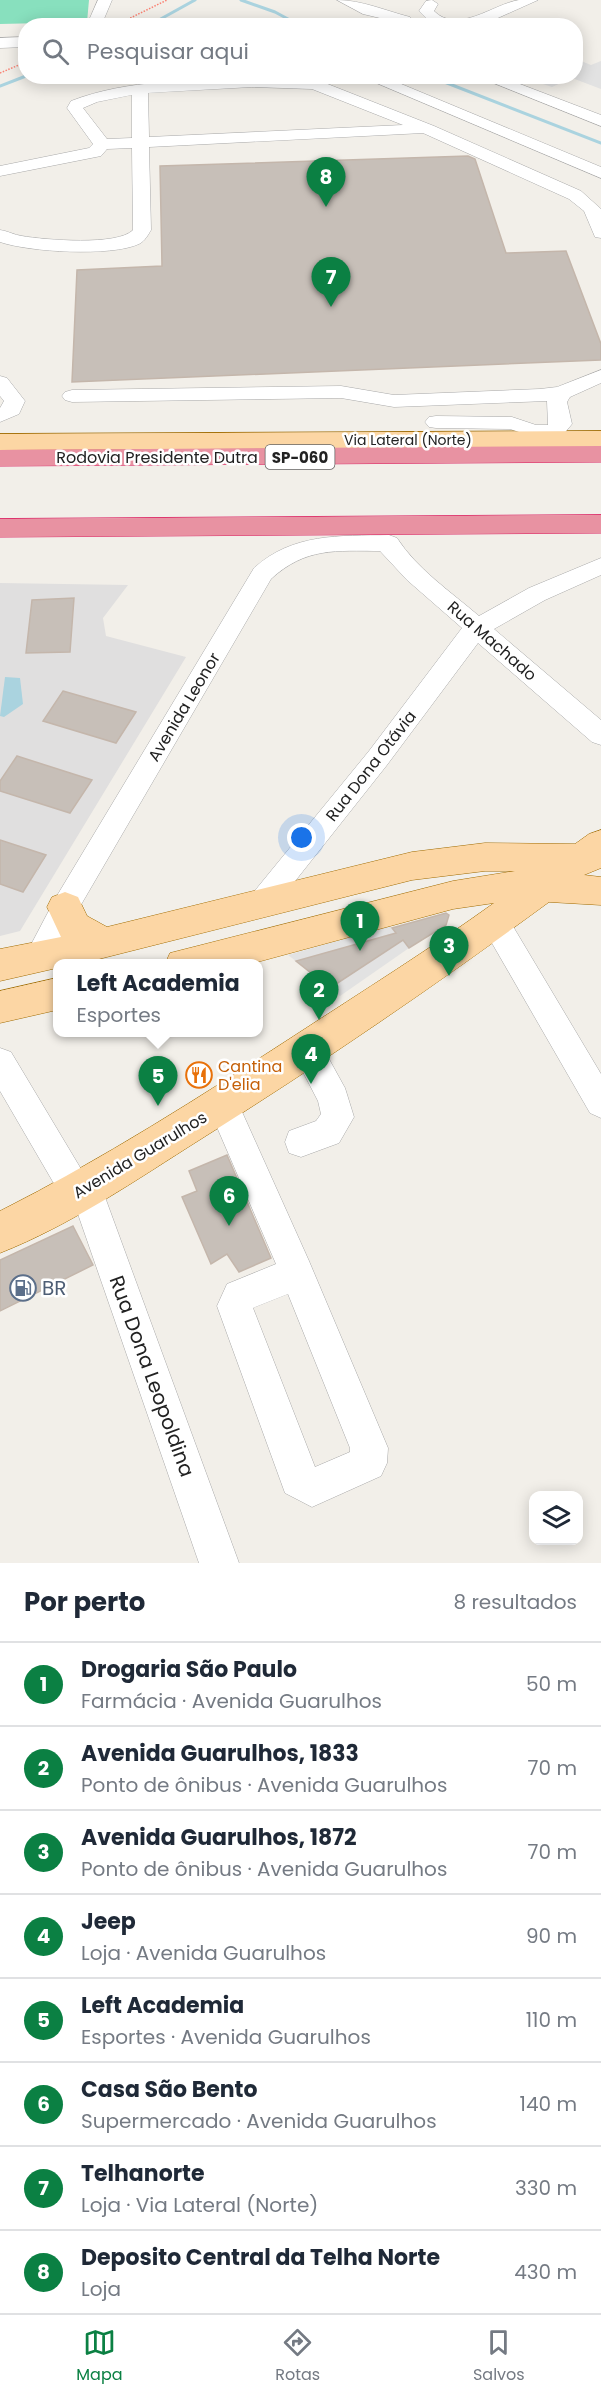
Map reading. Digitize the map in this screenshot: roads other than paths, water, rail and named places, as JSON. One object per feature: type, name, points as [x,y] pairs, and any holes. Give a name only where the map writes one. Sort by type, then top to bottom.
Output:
[{"type":"highway","name":"Rodovia Presidente Dutra","points":[[0,458],[600,456]]},
{"type":"highway","name":"Rodovia Presidente Dutra","points":[[0,480],[600,456]]},
{"type":"highway","points":[[0,507],[601,504]]},
{"type":"highway","points":[[0,528],[601,524]]},
{"type":"highway","points":[[389,543],[601,543]]},
{"type":"main road","name":"Via Lateral (Norte)","points":[[0,442],[600,456]]},
{"type":"main road","points":[[0,965],[102,943],[263,901],[423,864],[475,857],[594,854]]},
{"type":"main road","name":"Avenida Guarulhos","points":[[0,1233],[77,1182],[223,1104],[594,854]]},
{"type":"main road","points":[[367,876],[391,882],[403,889],[405,896],[397,910]]},
{"type":"main road","points":[[199,959],[397,910],[428,900],[483,890],[546,885],[601,891]]},
{"type":"main road","points":[[65,907],[74,926],[102,943]]},
{"type":"main road","points":[[0,988],[39,958]]},
{"type":"main road","points":[[0,1007],[53,995]]},
{"type":"street","points":[[98,18],[105,0]]},
{"type":"street","points":[[344,0],[368,11],[419,10]]},
{"type":"street","points":[[362,0],[426,11],[433,18]]},
{"type":"street","points":[[485,18],[531,0]]},
{"type":"street","points":[[0,43],[18,42]]},
{"type":"street","points":[[102,144],[75,108],[77,104],[93,98],[140,89],[220,84]]},
{"type":"street","points":[[308,84],[335,90],[575,195],[592,209],[601,233]]},
{"type":"street","points":[[386,84],[601,173]]},
{"type":"street","points":[[504,84],[601,121]]},
{"type":"street","points":[[523,84],[601,113]]},
{"type":"street","points":[[2,248],[26,243],[118,243],[137,237],[142,230],[140,89]]},
{"type":"street","points":[[0,171],[81,156],[95,152],[102,144],[428,129]]},
{"type":"street","points":[[72,396],[341,392],[394,400],[561,393],[601,376]]},
{"type":"street","points":[[0,382],[15,401],[12,410],[0,416]]},
{"type":"street","points":[[436,422],[512,423],[534,431],[554,431],[561,424],[557,402],[561,393]]},
{"type":"street","name":"Rua Machado","points":[[389,543],[402,562],[601,735]]},
{"type":"street","name":"Avenida Leonor","points":[[39,958],[65,907],[262,574],[274,562],[291,551],[313,545],[389,543]]},
{"type":"street","points":[[476,628],[546,589],[601,566]]},
{"type":"street","name":"Rua Dona Otávia","points":[[263,901],[378,758],[476,628]]},
{"type":"street","points":[[495,922],[601,1103]]},
{"type":"street","points":[[301,1142],[327,1132],[338,1117],[334,1098],[307,1049]]},
{"type":"street","name":"Rua Dona Leopoldina","points":[[0,1062],[77,1182],[219,1563]]},
{"type":"street","points":[[223,1104],[297,1272],[369,1453],[368,1463],[312,1488],[303,1484],[299,1479],[235,1306],[239,1296],[297,1272]]},
{"type":"water","points":[[5,677],[20,678],[23,704],[4,717],[0,716]]},
{"type":"waterway","points":[[162,18],[195,0]]},
{"type":"waterway","points":[[241,0],[286,18]]},
{"type":"waterway","points":[[0,86],[18,79]]},
{"type":"waterway","points":[[450,84],[601,143]]},
{"type":"place","name":"Deposito Central da Telha Norte","points":[[326,207]]},
{"type":"place","name":"Telhanorte","points":[[331,307]]},
{"type":"place","name":"Drogaria São Paulo","points":[[360,951]]},
{"type":"place","name":"Avenida Guarulhos, 1872","points":[[449,976]]},
{"type":"place","name":"Avenida Guarulhos, 1833","points":[[319,1020]]},
{"type":"place","name":"Cantina D'elia","points":[[199,1075]]},
{"type":"place","name":"Jeep","points":[[311,1084]]},
{"type":"place","name":"Left Academia","points":[[158,1106]]},
{"type":"place","name":"Casa São Bento","points":[[229,1226]]},
{"type":"place","name":"BR","points":[[23,1288]]}]
